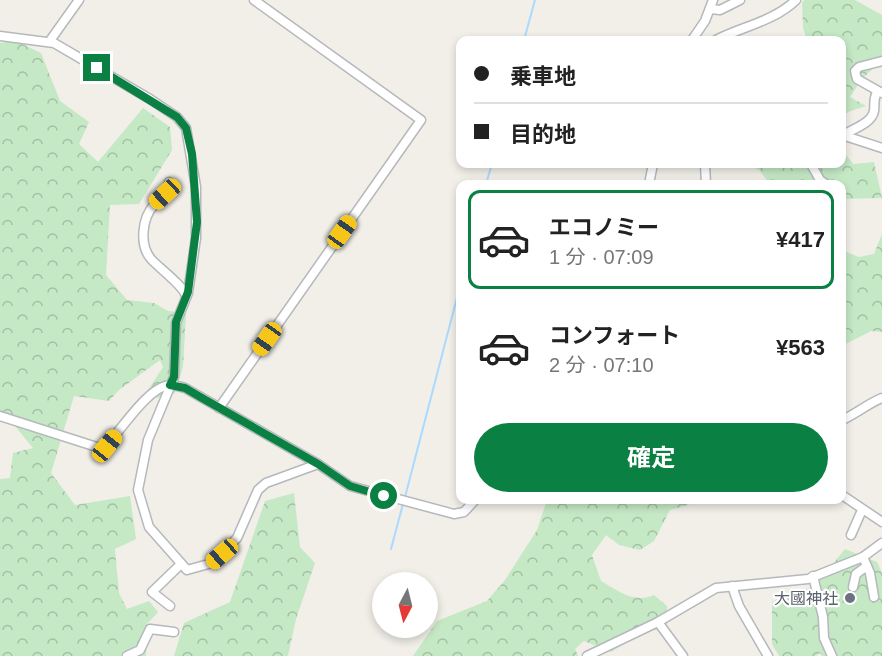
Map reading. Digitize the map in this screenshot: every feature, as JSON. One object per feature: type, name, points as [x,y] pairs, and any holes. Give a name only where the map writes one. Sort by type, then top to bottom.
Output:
[{"type":"street","points":[[49,42],[80,0]]},
{"type":"street","points":[[219,408],[421,120],[254,0]]},
{"type":"street","points":[[694,36],[711,5],[720,10],[740,0]]},
{"type":"street","points":[[727,36],[767,21],[783,12],[796,0]]},
{"type":"street","points":[[0,36],[49,42],[150,99],[177,117],[186,128],[196,187],[197,222],[186,296],[176,322],[174,377],[148,440],[138,489],[149,526],[180,565],[187,570],[212,563],[237,538],[258,490],[276,478],[318,464]]},
{"type":"street","points":[[846,133],[870,119],[874,110],[873,100],[879,92],[857,79],[855,71],[859,67],[882,61]]},
{"type":"street","points":[[846,136],[882,148]]},
{"type":"street","points":[[169,182],[165,194],[151,208],[145,229],[144,244],[147,254],[165,275],[178,284],[186,296]]},
{"type":"street","points":[[0,416],[103,449],[139,407],[160,388],[170,385],[185,388],[318,464],[350,486],[454,514],[464,512],[471,504]]},
{"type":"street","points":[[846,419],[882,398]]},
{"type":"street","points":[[846,498],[882,522]]},
{"type":"street","points":[[851,535],[862,510]]},
{"type":"street","points":[[854,587],[856,574],[882,543]]},
{"type":"street","points":[[588,656],[658,622],[716,588],[813,576],[865,561]]},
{"type":"street","points":[[865,561],[874,597]]},
{"type":"street","points":[[170,606],[152,592],[180,565]]},
{"type":"street","points":[[813,576],[823,617],[825,656]]},
{"type":"street","points":[[732,586],[739,606],[768,656]]},
{"type":"street","points":[[658,622],[683,656]]},
{"type":"street","points":[[128,656],[140,650],[150,628],[174,632]]},
{"type":"street","points":[[825,641],[832,656]]},
{"type":"green space","points":[[805,0],[855,0],[882,15],[882,60],[862,79],[850,97],[866,106],[846,113],[846,36],[806,36],[802,2]]},
{"type":"green space","points":[[16,41],[41,53],[60,101],[89,122],[79,144],[98,162],[143,108],[170,127],[172,150],[139,204],[110,205],[106,275],[127,300],[154,303],[168,311],[186,313],[183,367],[175,393],[157,398],[148,390],[163,367],[160,360],[119,390],[109,401],[74,396],[51,473],[75,505],[130,496],[136,539],[115,549],[119,593],[127,609],[149,601],[158,612],[147,624],[146,656],[0,656],[0,479],[10,478],[13,453],[33,448],[10,420],[0,419],[0,43]]},
{"type":"green space","points":[[846,154],[853,164],[874,162],[882,198],[846,199],[846,180],[821,180],[813,173],[816,180],[767,180],[755,168],[846,168]]},
{"type":"green space","points":[[882,234],[882,332],[871,331],[846,344],[846,252],[859,257],[874,254]]},
{"type":"green space","points":[[294,493],[300,547],[315,563],[296,619],[288,656],[174,656],[184,623],[230,602],[265,501]]},
{"type":"green space","points":[[546,504],[689,504],[670,510],[654,541],[640,550],[619,545],[606,535],[592,555],[601,581],[633,597],[654,595],[667,606],[668,623],[658,630],[646,630],[611,652],[584,641],[575,649],[578,656],[413,656],[425,638],[438,638],[438,621],[487,601],[505,580],[537,530]]},
{"type":"green space","points":[[845,549],[877,562],[882,573],[882,656],[823,656],[820,653],[816,656],[779,656],[772,644],[772,602],[783,596],[814,587]]},
{"type":"waterway","points":[[525,36],[535,0]]},
{"type":"waterway","points":[[487,180],[491,168]]},
{"type":"waterway","points":[[405,497],[456,301]]},
{"type":"waterway","points":[[391,549],[403,504]]},
{"type":"place","name":"大國神社","points":[[850,598]]},
{"type":"route","points":[[97,68],[177,117],[186,128],[192,154],[196,187],[196,238],[188,292],[176,322],[174,342],[176,361],[174,377],[170,385],[185,388],[296,450],[350,486],[384,496]]}]
